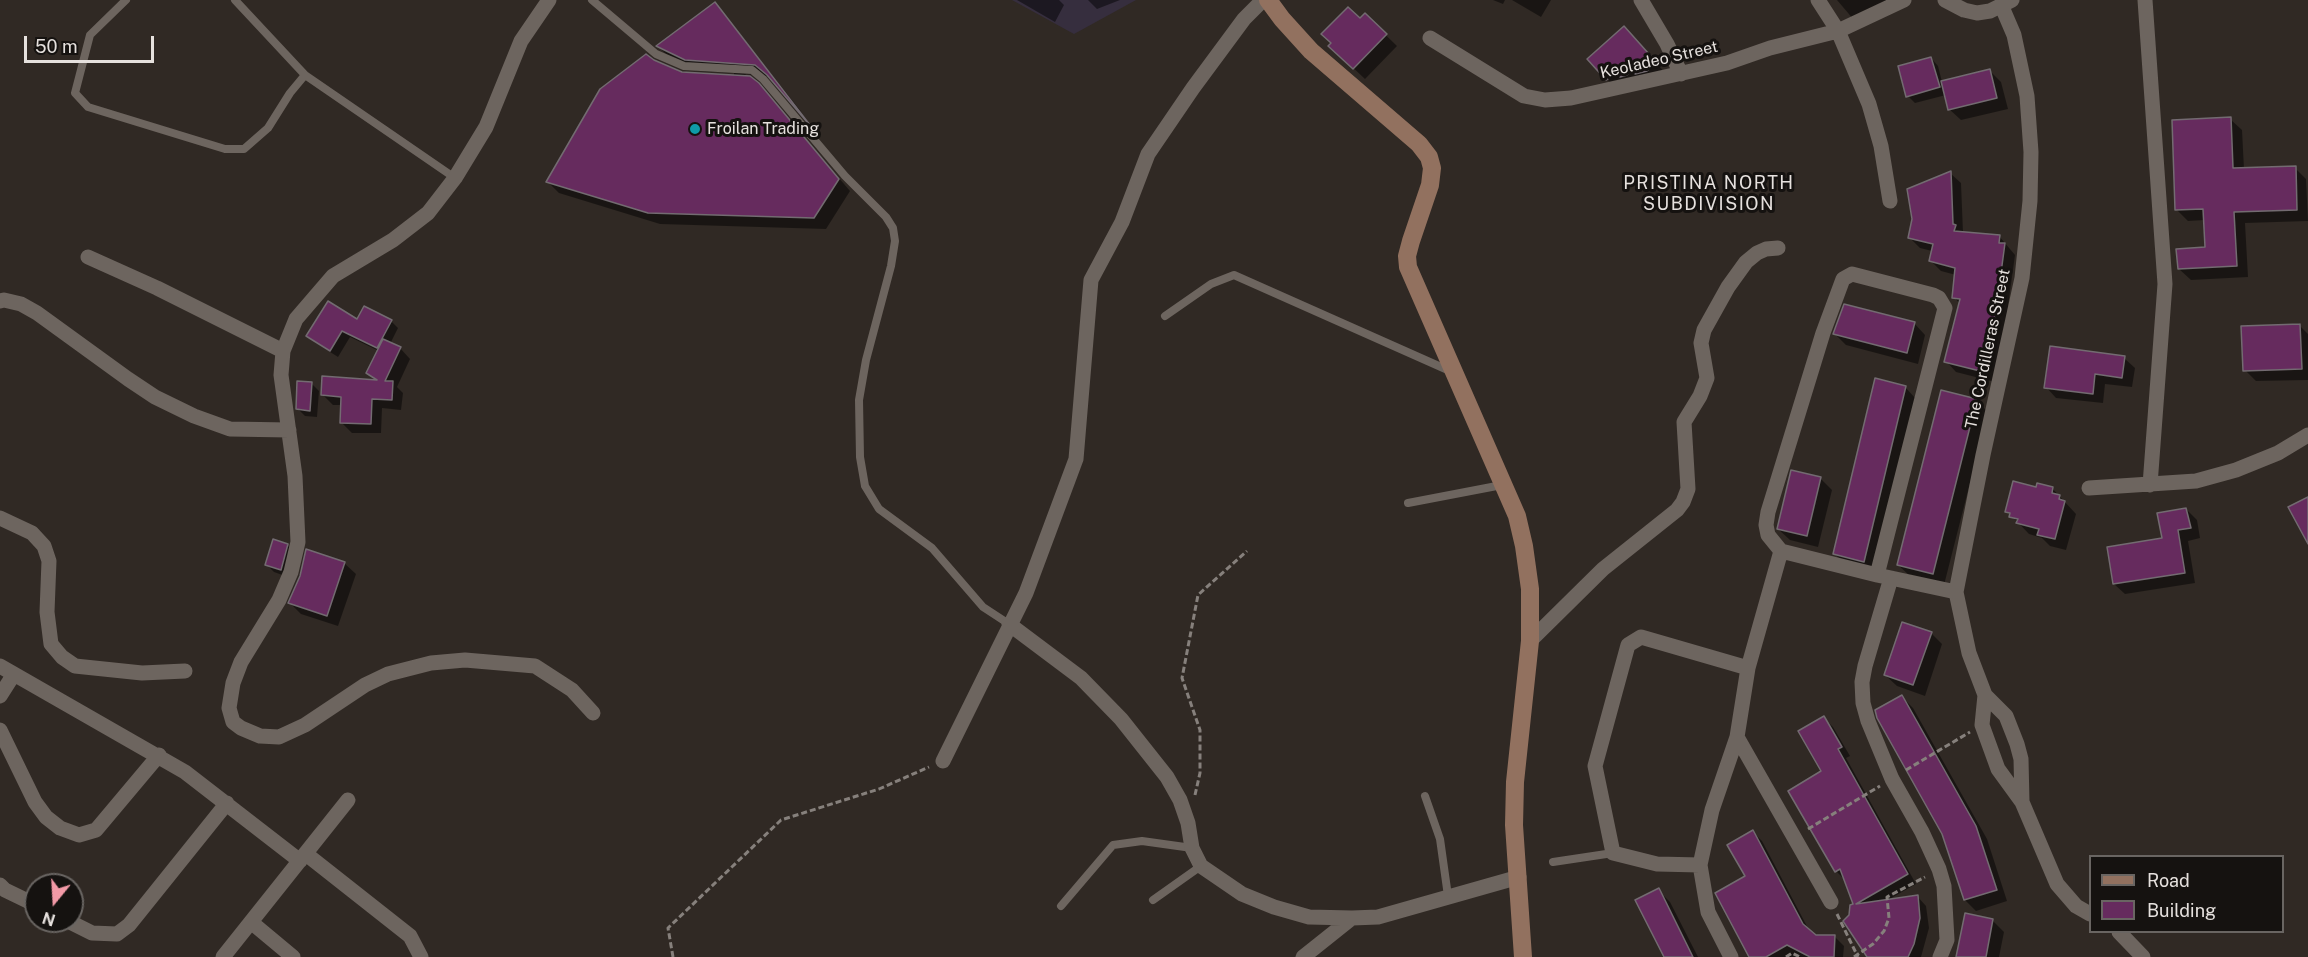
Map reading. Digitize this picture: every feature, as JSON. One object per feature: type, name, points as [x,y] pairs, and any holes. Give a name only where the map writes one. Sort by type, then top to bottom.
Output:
[{"type":"street","points":[[549,0],[521,41],[486,127],[455,178],[428,213],[393,240],[333,276],[296,319],[283,351],[281,375],[298,509],[298,542],[291,572],[279,600],[241,662],[233,683],[229,708],[233,722],[260,736],[279,737],[305,725],[365,685],[388,674],[431,663],[465,660],[535,666],[572,690],[593,713]]},
{"type":"street","points":[[943,761],[1026,593],[1076,459],[1091,280],[1122,222],[1148,154],[1244,19],[1263,0]]},
{"type":"street","points":[[1268,0],[1311,51],[1419,144],[1429,157],[1432,168],[1430,185],[1407,256],[1408,267],[1517,516],[1530,589],[1530,641],[1515,782],[1514,825],[1523,957]]},
{"type":"street","points":[[1641,0],[1667,44],[1681,74]]},
{"type":"street","points":[[1818,0],[1838,31],[1869,104],[1881,146],[1890,201]]},
{"type":"street","name":"Keoladeo Street","points":[[1430,38],[1524,96],[1545,100],[1571,98],[1727,63],[1770,48],[1838,31],[1904,0]]},
{"type":"street","points":[[1945,0],[1964,10],[1977,13],[1990,11],[2007,3]]},
{"type":"street","points":[[2145,0],[2165,284],[2150,485]]},
{"type":"street","name":"The Cordilleras Street","points":[[2007,3],[2027,96],[2031,152],[2027,238],[2013,328],[1983,455],[1956,592],[1969,653],[1985,695],[2006,716],[2017,744],[2021,759],[2022,802]]},
{"type":"street","points":[[1530,641],[1603,568],[1677,510],[1683,502],[1688,489],[1684,422],[1700,396],[1707,378],[1701,343],[1704,330],[1728,286],[1746,262],[1766,249],[1778,248]]},
{"type":"street","points":[[88,257],[168,293],[283,351]]},
{"type":"street","points":[[1940,957],[1947,940],[1944,886],[1922,832],[1892,779],[1868,721],[1863,702],[1862,682],[1884,577],[1945,308],[1944,302],[1934,295],[1857,274],[1847,276],[1840,286],[1768,512],[1766,525],[1768,535],[1781,551],[1884,577],[1956,592]]},
{"type":"street","points":[[0,301],[21,304],[37,313],[137,385],[194,416],[230,429],[289,430]]},
{"type":"street","points":[[2089,488],[2196,481],[2236,470],[2278,453],[2308,435]]},
{"type":"street","points":[[0,518],[32,533],[44,546],[49,561],[47,612],[51,644],[62,657],[75,666],[131,672],[185,670]]},
{"type":"street","points":[[1731,957],[1708,912],[1700,866],[1712,810],[1737,736],[1748,668],[1781,551]]},
{"type":"street","points":[[1009,624],[1081,678],[1121,719],[1167,777],[1180,800],[1188,823],[1192,848],[1201,866],[1242,894],[1274,907],[1309,917],[1378,917],[1519,877]]},
{"type":"street","points":[[1700,866],[1657,864],[1613,853],[1595,766],[1628,645],[1641,637],[1748,668]]},
{"type":"street","points":[[0,666],[159,755],[410,936],[421,957]]},
{"type":"street","points":[[0,696],[14,674]]},
{"type":"street","name":"The Cordilleras Street","points":[[1985,695],[1982,725],[1998,769],[2022,802],[2057,884],[2076,906],[2089,913]]},
{"type":"street","points":[[0,729],[34,802],[46,817],[60,828],[79,835],[96,831],[159,755]]},
{"type":"street","points":[[1737,736],[1831,902]]},
{"type":"street","points":[[223,957],[348,800]]},
{"type":"street","points":[[84,929],[92,933],[117,934],[129,925],[227,803]]},
{"type":"street","points":[[0,885],[24,899]]},
{"type":"street","points":[[1303,957],[1352,918]]},
{"type":"street","points":[[251,922],[293,957]]},
{"type":"street","points":[[2120,933],[2143,957]]},
{"type":"lane","points":[[126,0],[90,35],[75,93],[88,106],[225,149],[244,148],[268,128],[290,93],[305,75]]},
{"type":"lane","points":[[236,0],[305,75],[455,178]]},
{"type":"lane","points":[[592,0],[656,54],[684,66],[752,70],[763,79],[845,176],[886,217],[893,228],[895,241],[891,266],[866,360],[859,400],[860,457],[865,486],[879,509],[932,548],[983,606],[1009,624]]},
{"type":"lane","points":[[1165,316],[1211,284],[1234,275],[1454,373]]},
{"type":"lane","points":[[1408,503],[1503,485]]},
{"type":"lane","points":[[1425,796],[1440,839],[1448,896]]},
{"type":"lane","points":[[1061,906],[1113,845],[1142,841],[1192,848]]},
{"type":"lane","points":[[1552,862],[1613,853]]},
{"type":"lane","points":[[1153,900],[1201,866]]},
{"type":"path","points":[[1188,823],[1200,773],[1200,730],[1182,678],[1198,596],[1247,551]]},
{"type":"path","points":[[1795,837],[1982,725]]},
{"type":"path","points":[[673,957],[668,928],[781,820],[879,789],[943,761]]},
{"type":"path","points":[[1831,902],[1857,956],[1873,944],[1884,931],[1889,918],[1887,897],[1939,869]]},
{"type":"path","points":[[1786,957],[1792,953],[1800,957]]},
{"type":"shaded area","points":[[1012,0],[1136,0],[1074,34]]},
{"type":"building","points":[[715,2],[813,129],[767,75],[755,65],[685,60],[656,46]]},
{"type":"building","points":[[1348,7],[1360,18],[1365,13],[1387,34],[1353,69],[1328,46],[1331,43],[1321,34]]},
{"type":"building","points":[[1624,26],[1657,63],[1647,71],[1635,74],[1633,70],[1620,77],[1617,73],[1606,80],[1587,59]]},
{"type":"building","name":"Froilan Trading","points":[[646,54],[682,72],[750,76],[759,83],[839,179],[814,218],[648,213],[546,182],[600,89]]},
{"type":"building","points":[[1931,57],[1940,87],[1906,97],[1898,66]]},
{"type":"building","points":[[1990,69],[1997,98],[1948,110],[1941,81]]},
{"type":"building","points":[[2231,117],[2233,168],[2296,166],[2297,210],[2234,212],[2237,266],[2178,269],[2176,249],[2205,247],[2203,209],[2175,210],[2172,120]]},
{"type":"building","points":[[1951,171],[1953,224],[1956,225],[1954,231],[2000,235],[1999,243],[2005,243],[1995,318],[1998,319],[1984,372],[1944,362],[1960,299],[1952,298],[1955,268],[1929,261],[1933,244],[1908,238],[1912,219],[1907,189]]},
{"type":"building","points":[[328,301],[357,319],[364,306],[392,320],[377,348],[342,331],[330,351],[306,336]]},
{"type":"building","points":[[1844,304],[1915,322],[1907,353],[1833,334]]},
{"type":"building","points":[[2300,324],[2302,369],[2243,371],[2241,326]]},
{"type":"building","points":[[383,339],[401,347],[385,381],[393,381],[392,400],[372,399],[371,424],[340,423],[341,397],[321,395],[322,376],[377,380],[366,373]]},
{"type":"building","points":[[2050,346],[2125,356],[2122,378],[2095,374],[2093,394],[2044,388]]},
{"type":"building","points":[[1875,378],[1906,386],[1864,562],[1833,554]]},
{"type":"building","points":[[297,381],[312,382],[310,411],[296,409]]},
{"type":"building","points":[[1941,390],[1977,399],[1933,574],[1897,565]]},
{"type":"building","points":[[1791,470],[1821,477],[1807,536],[1777,529]]},
{"type":"building","points":[[2013,481],[2036,487],[2037,483],[2053,487],[2052,493],[2060,495],[2059,499],[2065,501],[2055,539],[2037,535],[2039,529],[2016,523],[2018,519],[2009,517],[2010,513],[2005,512]]},
{"type":"building","points":[[2308,497],[2308,544],[2288,507]]},
{"type":"building","points":[[2186,508],[2191,528],[2178,530],[2185,573],[2113,584],[2107,547],[2162,538],[2157,513]]},
{"type":"building","points":[[273,539],[288,544],[281,570],[265,565]]},
{"type":"building","points":[[306,549],[345,562],[327,616],[288,603],[300,576]]},
{"type":"building","points":[[1902,622],[1932,632],[1913,685],[1884,675]]},
{"type":"building","points":[[1902,695],[1976,826],[1997,890],[1964,900],[1942,834],[1877,718],[1875,710]]},
{"type":"building","points":[[1824,716],[1842,747],[1838,749],[1908,874],[1856,904],[1918,895],[1920,918],[1914,944],[1908,957],[1867,957],[1843,921],[1849,915],[1850,905],[1853,904],[1840,869],[1835,872],[1788,791],[1821,771],[1798,731]]},
{"type":"building","points":[[1753,830],[1803,924],[1816,935],[1835,935],[1834,957],[1810,957],[1787,945],[1766,957],[1749,957],[1715,893],[1745,876],[1727,845]]},
{"type":"building","points":[[1659,888],[1693,957],[1664,957],[1635,900]]},
{"type":"building","points":[[1965,913],[1993,919],[1986,957],[1956,957]]},
{"type":"place","name":"Froilan Trading","points":[[695,129]]},
{"type":"district","name":"PRISTINA NORTH SUBDIVISION","points":[[1709,193]]}]
